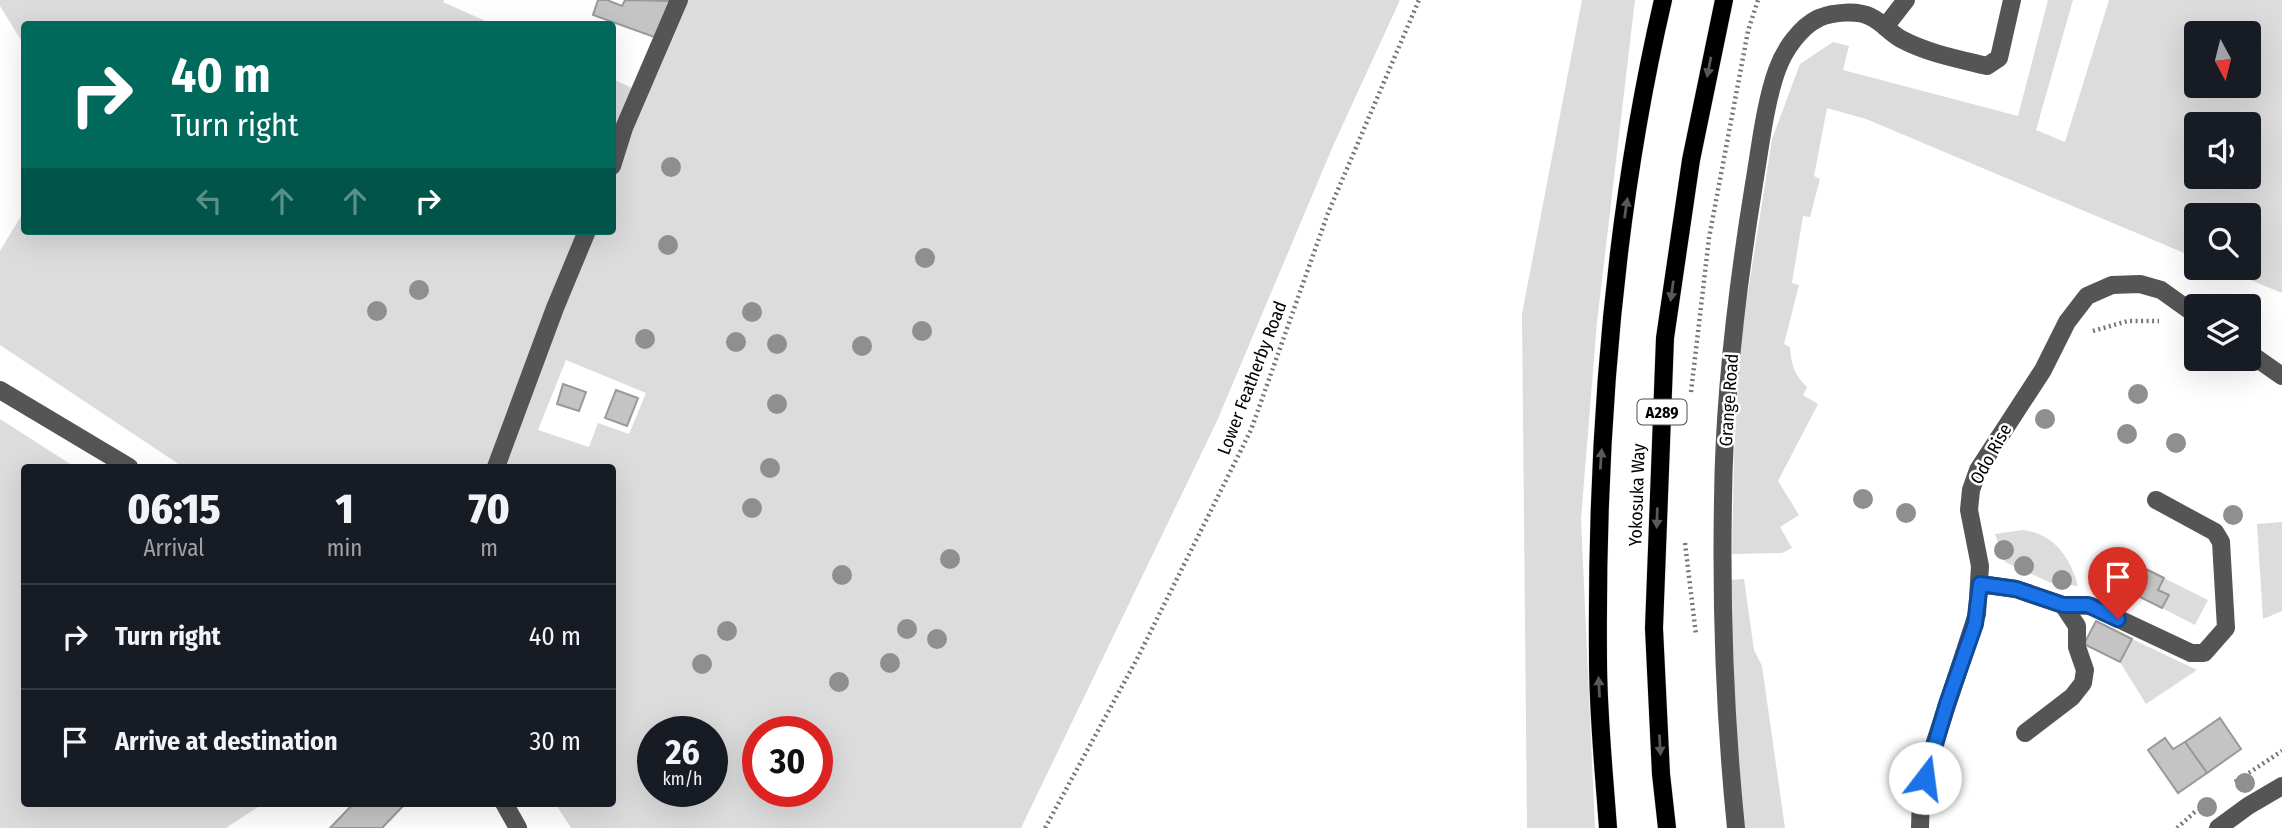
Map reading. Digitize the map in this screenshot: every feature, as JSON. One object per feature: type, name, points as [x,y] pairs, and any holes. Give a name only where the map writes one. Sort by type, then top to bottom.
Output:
[{"type":"main road","name":"Yokosuka Way","points":[[1608,828],[1598,661],[1599,491],[1614,291],[1637,132],[1662,0]]},
{"type":"main road","name":"Yokosuka Way","points":[[1667,828],[1661,774],[1654,628],[1665,338],[1691,160],[1724,0]]},
{"type":"street","points":[[616,153],[624,128],[679,0]]},
{"type":"street","points":[[1906,0],[1885,27],[1902,39],[1945,56],[1987,66],[1999,58],[2012,0]]},
{"type":"street","name":"Grange Road","points":[[1736,828],[1726,679],[1723,499],[1728,399],[1741,269],[1757,167],[1777,71],[1784,54],[1804,29],[1821,17],[1844,13],[1870,16],[1885,27]]},
{"type":"street","points":[[497,464],[547,327],[585,235]]},
{"type":"street","name":"Odo Rise","points":[[1920,828],[1919,806],[1922,791],[1940,726],[1975,624],[1980,584],[1979,562],[1969,514],[1972,485],[1991,448],[2043,370],[2061,332],[2087,296],[2112,285],[2132,282],[2161,290],[2184,306]]},
{"type":"street","points":[[2261,361],[2282,376]]},
{"type":"street","points":[[0,390],[124,464]]},
{"type":"street","points":[[1980,584],[2016,589],[2063,605],[2091,606],[2196,655],[2206,652],[2222,634],[2226,621],[2222,545],[2218,535],[2156,500]]},
{"type":"street","points":[[2025,733],[2072,697],[2083,682],[2085,670],[2077,647],[2077,626],[2063,605]]},
{"type":"street","points":[[2218,828],[2282,786]]},
{"type":"street","points":[[506,807],[518,828]]},
{"type":"path","name":"Lower Featherby Road","points":[[1045,828],[1138,656],[1251,430],[1328,213],[1419,0]]},
{"type":"path","points":[[2087,333],[2128,321],[2162,322]]},
{"type":"shaded area","points":[[0,0],[444,0],[443,2],[485,21],[21,21],[21,40],[0,6]]},
{"type":"shaded area","points":[[678,0],[1400,0],[1333,146],[1217,421],[1021,828],[571,828],[558,807],[616,807],[616,464],[178,464],[0,345],[0,251],[21,216],[21,235],[616,235],[616,80],[643,93]],"holes":[[[566,360],[646,393],[629,434],[598,423],[589,447],[538,430]]]},
{"type":"shaded area","points":[[1582,0],[1635,0],[1597,322],[1581,519],[1595,828],[1527,828],[1522,314]]},
{"type":"shaded area","points":[[2048,0],[2073,0],[2036,130],[2065,142],[2109,0],[2282,0],[2282,293],[2250,280],[2261,280],[2261,203],[2184,203],[2184,253],[1866,119],[1827,108],[1814,176],[1820,179],[1810,217],[1803,216],[1792,283],[1799,285],[1784,344],[1790,347],[1794,369],[1807,387],[1803,395],[1818,404],[1778,481],[1799,515],[1780,527],[1792,548],[1782,553],[1732,554],[1740,343],[1772,139],[1800,64],[1833,42],[1849,46],[1843,70],[2018,116]]},
{"type":"shaded area","points":[[0,419],[70,464],[21,464],[21,807],[258,807],[226,828],[0,828]]},
{"type":"shaded area","points":[[2282,522],[2282,611],[2263,619],[2257,524]]},
{"type":"shaded area","points":[[2023,530],[2044,536],[2059,549],[2078,586],[2051,583],[2005,562],[1995,534]]},
{"type":"shaded area","points":[[2164,578],[2208,600],[2195,625],[2162,608],[2168,595],[2158,590]]},
{"type":"shaded area","points":[[1744,579],[1754,650],[1762,666],[1785,828],[1742,828],[1736,748],[1730,580]]},
{"type":"shaded area","points":[[2132,639],[2197,670],[2146,704],[2120,662]]},
{"type":"building","points":[[598,0],[607,0],[622,6],[625,0],[670,1],[657,38],[616,21],[593,15]]},
{"type":"building","points":[[563,384],[586,392],[579,411],[557,404]]},
{"type":"building","points":[[616,390],[638,398],[627,426],[605,418]]},
{"type":"building","points":[[2122,557],[2164,578],[2158,590],[2169,595],[2162,608],[2110,582]]},
{"type":"building","points":[[2096,621],[2132,639],[2120,662],[2084,644]]},
{"type":"building","points":[[2220,718],[2241,749],[2207,773],[2185,742]]},
{"type":"building","points":[[2165,738],[2173,749],[2185,742],[2207,773],[2178,793],[2148,750]]},
{"type":"building","points":[[350,807],[402,807],[382,828],[330,828]]},
{"type":"route","points":[[1925,778],[1975,624],[1980,584],[2002,585],[2026,591],[2063,605],[2088,605],[2118,619]]}]
